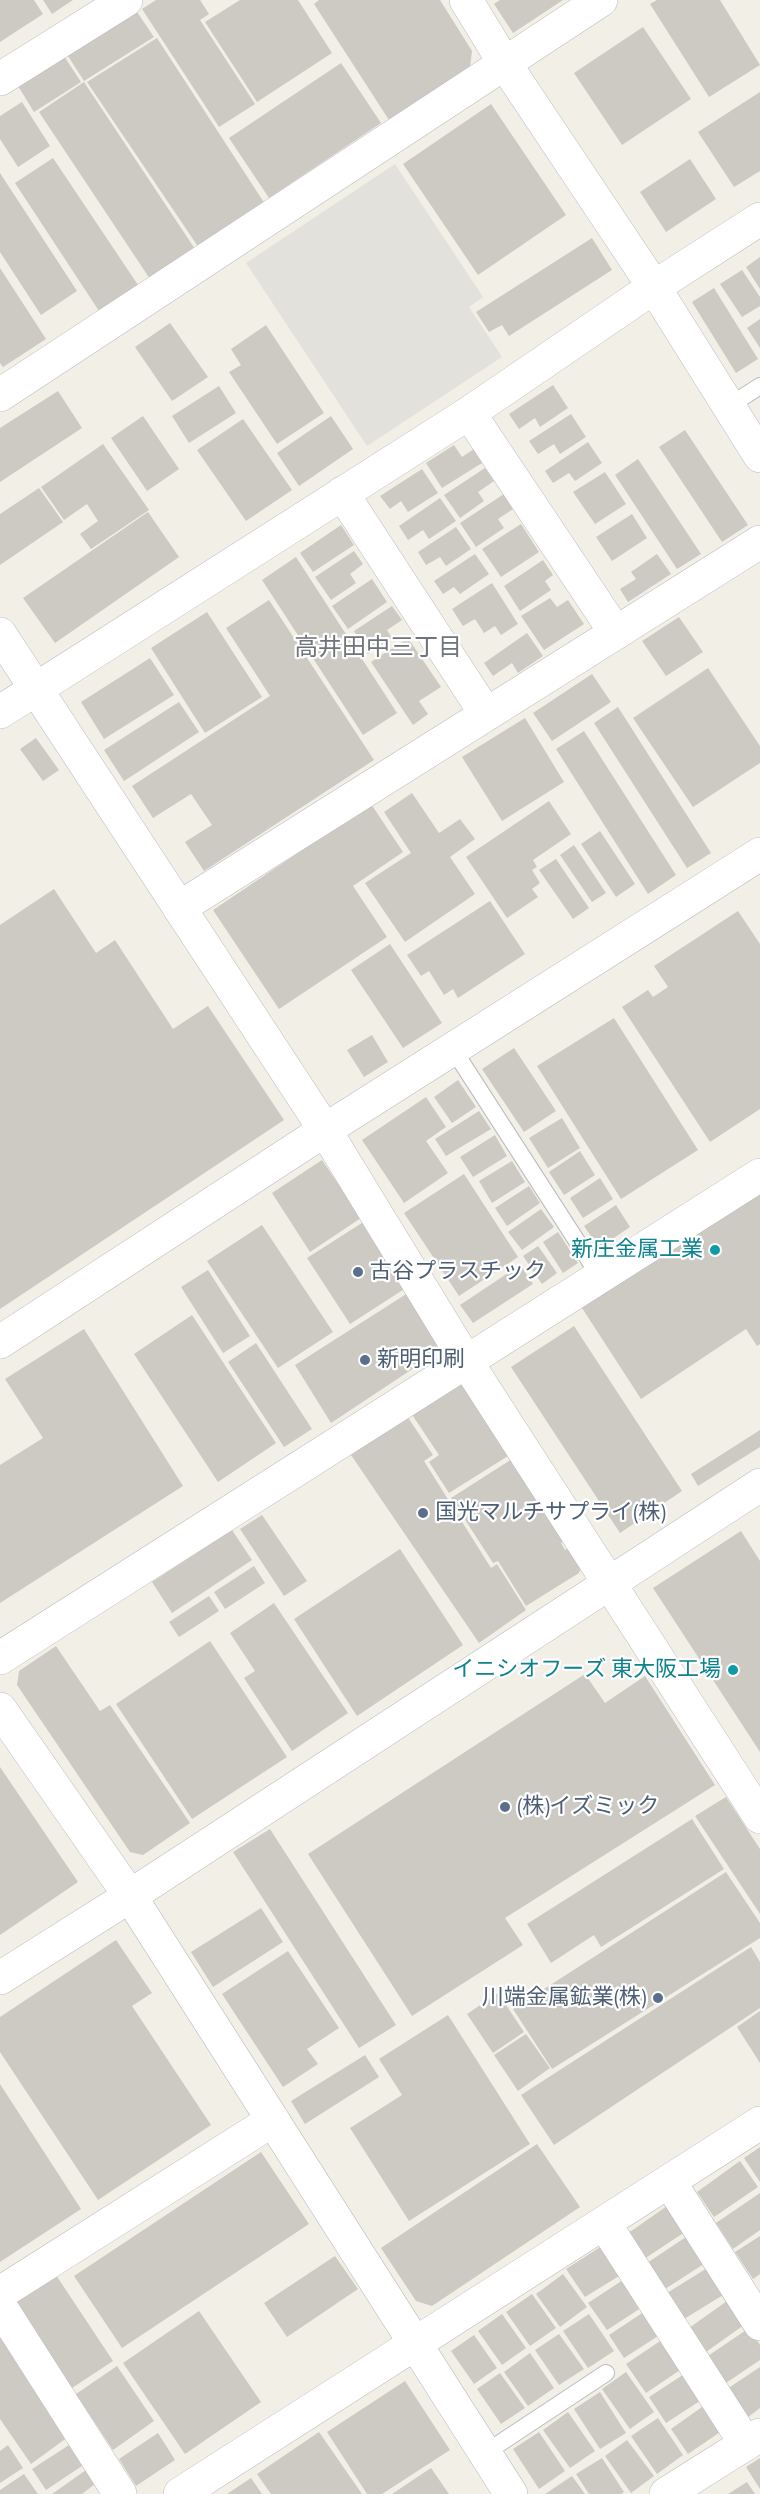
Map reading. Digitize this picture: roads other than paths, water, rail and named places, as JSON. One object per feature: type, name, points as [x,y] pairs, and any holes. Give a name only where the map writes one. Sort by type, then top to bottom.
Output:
[{"type":"street","points":[[466,0],[505,64],[654,287],[760,456]]},
{"type":"street","points":[[0,394],[601,0]]},
{"type":"street","points":[[0,79],[116,3]]},
{"type":"street","points":[[0,712],[469,413],[654,287],[760,219]]},
{"type":"street","points":[[469,413],[616,633]]},
{"type":"street","points":[[342,494],[486,714]]},
{"type":"street","points":[[179,908],[760,542]]},
{"type":"street","points":[[0,634],[325,1130],[466,1361],[607,1583],[758,1810]]},
{"type":"street","points":[[0,1342],[325,1130],[760,854]]},
{"type":"street","points":[[0,1658],[760,1175]]},
{"type":"street","points":[[0,1978],[130,1896],[760,1485]]},
{"type":"street","points":[[0,1709],[130,1896],[511,2494]]},
{"type":"street","points":[[0,2293],[273,2120]]},
{"type":"street","points":[[180,2494],[760,2122]]},
{"type":"street","points":[[669,2181],[760,2324]]},
{"type":"street","points":[[604,2223],[753,2439],[680,2490]]},
{"type":"street","points":[[0,2306],[120,2494]]},
{"type":"lane","points":[[729,406],[760,386]]},
{"type":"lane","points":[[453,1049],[600,1277]]},
{"type":"lane","points":[[485,2453],[606,2373]]},
{"type":"place","name":"新庄金属工業","points":[[715,1250]]},
{"type":"place","name":"古谷プラスチック","points":[[358,1272]]},
{"type":"place","name":"新明印刷","points":[[365,1360]]},
{"type":"place","name":"国光マルチサプライ(株)","points":[[423,1513]]},
{"type":"place","name":"イニシオフーズ 東大阪工場","points":[[733,1670]]},
{"type":"place","name":"(株)イズミック","points":[[505,1807]]},
{"type":"place","name":"川端金属鉱業(株)","points":[[658,1998]]},
{"type":"district","name":"高井田中三丁目","points":[[378,648]]}]
